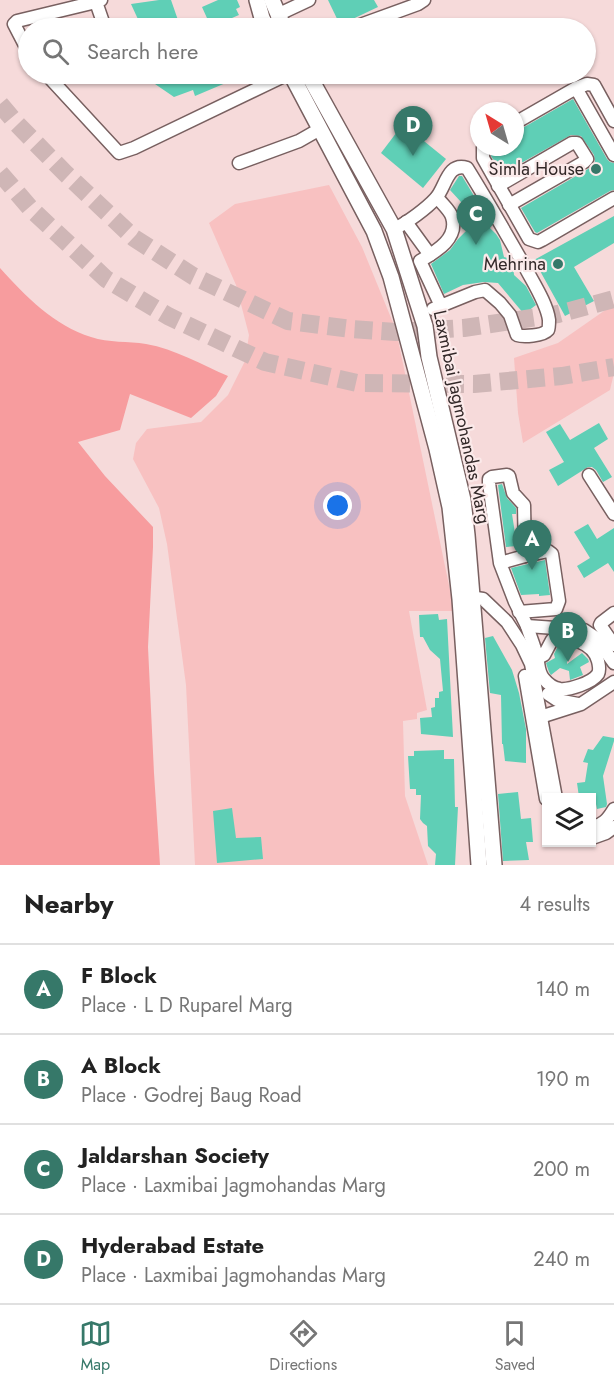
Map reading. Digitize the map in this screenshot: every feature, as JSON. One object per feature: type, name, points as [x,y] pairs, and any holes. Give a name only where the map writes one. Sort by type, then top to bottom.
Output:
[{"type":"main road","points":[[257,0],[262,18]]},
{"type":"main road","name":"Laxmibai Jagmohandas Marg","points":[[297,84],[319,111],[400,231],[425,326],[429,357],[461,491],[467,536],[466,599]]},
{"type":"main road","name":"Laxmibai Jagmohandas Marg","points":[[311,84],[319,111],[320,129],[374,231],[391,277],[434,438],[450,507],[466,599],[481,788],[494,865]]},
{"type":"main road","name":"Laxmibai Jagmohandas Marg","points":[[479,865],[481,788]]},
{"type":"street","points":[[277,14],[309,0]]},
{"type":"street","points":[[380,18],[424,0]]},
{"type":"street","points":[[29,18],[99,1],[103,18]]},
{"type":"street","points":[[55,84],[119,153],[268,84]]},
{"type":"street","points":[[524,118],[587,84],[594,85],[614,121]]},
{"type":"street","points":[[576,88],[614,155]]},
{"type":"street","points":[[239,163],[299,141],[320,129]]},
{"type":"street","points":[[498,186],[572,142],[577,143],[586,156],[587,159],[584,162],[509,205]]},
{"type":"street","points":[[483,156],[529,239],[538,242],[614,198]]},
{"type":"street","points":[[400,231],[437,197],[451,171],[462,167],[467,168],[485,195],[539,292],[549,320],[549,328],[546,332],[535,335],[521,337],[517,335],[510,315],[485,290],[436,309]]},
{"type":"street","points":[[436,309],[420,261],[446,244],[453,229],[452,216],[437,197]]},
{"type":"street","points":[[400,231],[430,255]]},
{"type":"street","points":[[400,231],[436,309]]},
{"type":"street","points":[[589,475],[612,505]]},
{"type":"street","points":[[525,556],[525,505],[513,493],[509,476],[492,477],[489,483],[500,562],[519,612],[527,626],[542,677],[555,694],[581,704]]},
{"type":"street","points":[[500,562],[548,551],[552,554],[559,601],[556,609],[519,612]]},
{"type":"street","points":[[466,599],[483,599],[500,615],[502,626],[519,647],[555,793]]},
{"type":"street","points":[[614,613],[600,626],[614,645]]},
{"type":"street","points":[[527,626],[584,630],[596,638],[613,660]]},
{"type":"street","points":[[537,658],[544,655],[552,640],[565,638],[590,646],[597,657],[600,668],[592,680],[555,694]]},
{"type":"street","points":[[537,718],[581,704],[614,682]]},
{"type":"street","points":[[537,718],[545,793]]},
{"type":"street","points":[[596,826],[608,820],[614,809]]},
{"type":"street","points":[[596,836],[614,827]]},
{"type":"shaded area","points":[[329,185],[362,247],[396,330],[451,595],[453,611],[409,611],[427,710],[417,713],[417,719],[403,721],[405,796],[428,865],[195,865],[186,685],[167,544],[159,508],[133,459],[136,443],[147,429],[201,422],[228,395],[245,361],[249,335],[236,285],[209,223],[235,204]]},
{"type":"shaded area","points":[[0,268],[41,309],[65,326],[91,337],[157,346],[228,376],[216,396],[191,418],[130,394],[120,430],[78,442],[105,476],[153,527],[148,647],[160,865],[0,865]]},
{"type":"shaded area","points":[[614,304],[614,373],[610,390],[523,443],[518,413],[514,358],[558,343]]},
{"type":"building","points":[[171,0],[177,18],[137,18],[131,4]]},
{"type":"building","points":[[218,0],[237,0],[240,7],[236,9],[239,15],[232,18],[207,18],[202,7]]},
{"type":"building","points":[[328,0],[374,0],[378,7],[355,18],[337,18]]},
{"type":"building","points":[[155,84],[223,84],[195,96],[193,90],[174,97]]},
{"type":"building","name":"Simla House","points":[[573,99],[607,159],[614,163],[614,190],[537,233],[535,232],[521,208],[588,169],[595,162],[594,155],[581,136],[571,135],[502,174],[491,156],[524,156],[524,127]]},
{"type":"building","points":[[403,124],[446,159],[423,188],[381,153]]},
{"type":"building","points":[[459,176],[462,176],[479,204],[480,212],[500,240],[504,257],[511,259],[514,275],[526,286],[536,305],[524,314],[498,283],[463,285],[444,294],[431,264],[450,250],[469,228],[461,202],[450,190]]},
{"type":"building","name":"Mehrina","points":[[614,216],[614,243],[574,267],[594,301],[565,316],[534,260]]},
{"type":"building","points":[[599,423],[608,439],[594,448],[612,477],[603,482],[596,470],[588,467],[558,486],[549,470],[564,462],[546,432],[560,424],[570,440]]},
{"type":"building","points":[[502,484],[507,498],[516,508],[516,514],[512,514],[517,546],[506,547],[498,485]]},
{"type":"building","points":[[588,524],[597,539],[614,528],[614,572],[608,563],[584,578],[577,566],[590,558],[574,532]]},
{"type":"building","points":[[545,560],[550,595],[521,595],[511,568]]},
{"type":"building","points":[[438,614],[439,620],[447,619],[453,737],[421,734],[420,718],[432,717],[431,708],[435,707],[435,698],[439,698],[439,692],[443,691],[440,659],[430,650],[423,637],[420,637],[419,615]]},
{"type":"building","points":[[493,636],[512,670],[519,693],[526,729],[526,763],[505,761],[502,744],[501,695],[490,693],[485,638]]},
{"type":"building","points":[[557,648],[568,648],[567,664],[582,653],[589,662],[580,667],[583,675],[570,680],[569,671],[560,668],[551,675],[546,663],[555,658]]},
{"type":"building","points":[[603,736],[614,738],[603,776],[607,804],[606,807],[597,809],[596,793],[578,793],[577,783],[585,782],[588,763],[583,762],[588,749],[593,750]]},
{"type":"building","points":[[444,750],[444,759],[454,759],[455,807],[458,807],[455,865],[435,865],[436,854],[428,846],[427,826],[420,819],[421,795],[416,795],[416,789],[410,789],[408,756],[414,756],[414,751]]},
{"type":"building","points":[[518,792],[521,819],[531,818],[533,842],[526,842],[529,860],[503,861],[498,794]]},
{"type":"building","points":[[232,808],[236,838],[261,837],[263,859],[217,863],[213,811]]},
{"type":"tunnel","points":[[0,104],[65,173],[134,238],[193,276],[288,321],[396,332],[464,328],[558,314],[614,299]]},
{"type":"tunnel","points":[[0,173],[31,209],[106,279],[168,316],[265,362],[357,383],[474,384],[562,376],[614,367]]},
{"type":"place","name":"Hyderabad Estate","points":[[413,156]]},
{"type":"place","name":"Simla House","points":[[596,169]]},
{"type":"place","name":"Jaldarshan Society","points":[[476,245]]},
{"type":"place","name":"Mehrina","points":[[558,264]]},
{"type":"place","name":"F Block","points":[[532,570]]},
{"type":"place","name":"A Block","points":[[568,662]]}]
